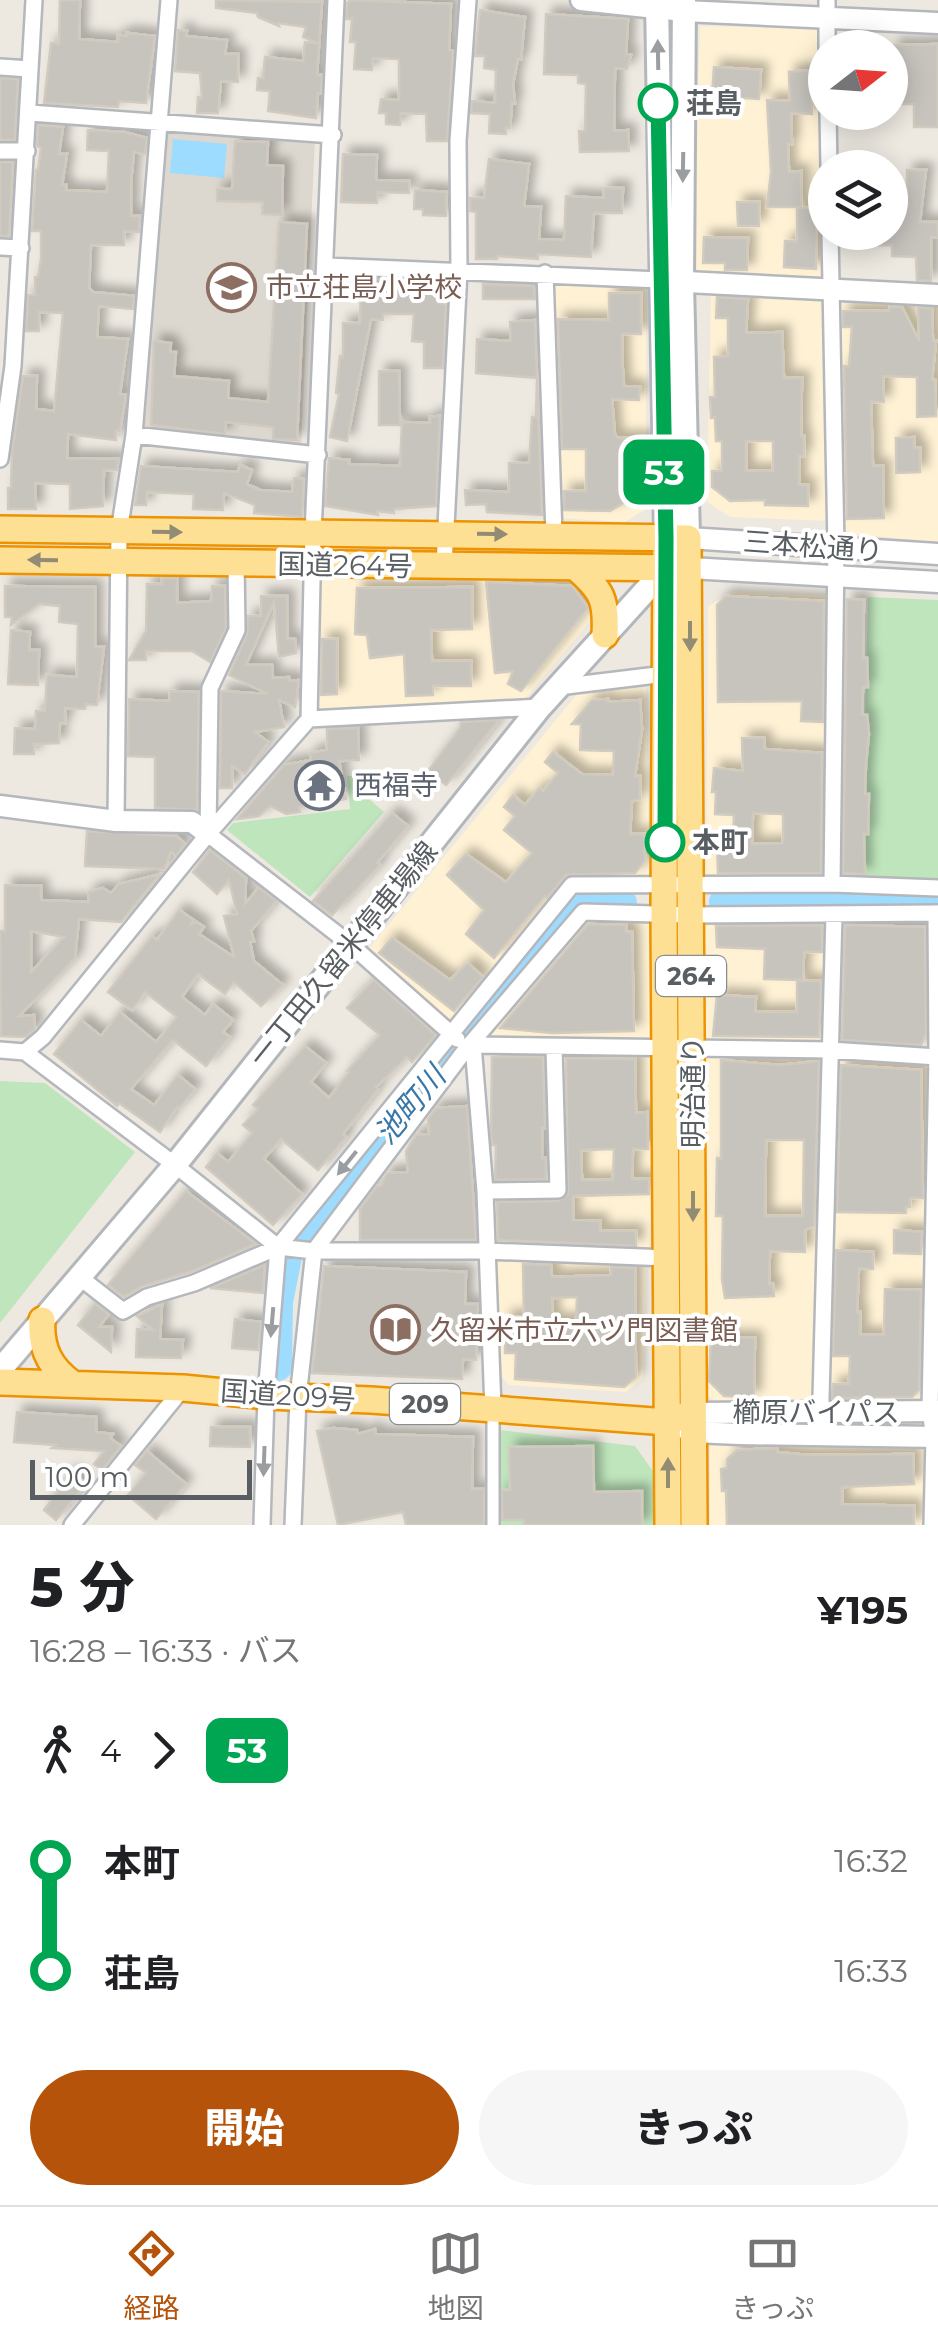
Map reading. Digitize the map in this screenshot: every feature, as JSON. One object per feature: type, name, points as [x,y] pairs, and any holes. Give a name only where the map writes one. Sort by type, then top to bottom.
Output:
[{"type":"highway","name":"国道264号","points":[[0,528],[677,538]]},
{"type":"highway","name":"明治通り","points":[[677,538],[680,1166],[693,1422],[694,1525]]},
{"type":"highway","name":"国道264号","points":[[0,560],[678,568]]},
{"type":"highway","points":[[575,568],[599,591],[606,608],[605,634]]},
{"type":"highway","name":"明治通り","points":[[678,568],[666,674],[678,885]]},
{"type":"highway","name":"明治通り","points":[[668,1525],[668,1258],[680,1166]]},
{"type":"highway","points":[[42,1320],[44,1349],[60,1375],[74,1384]]},
{"type":"highway","name":"国道209号","points":[[0,1382],[184,1388],[693,1422]]},
{"type":"main road","name":"明治通り","points":[[657,4],[671,281],[677,538]]},
{"type":"main road","name":"明治通り","points":[[671,281],[684,6]]},
{"type":"main road","name":"一丁田久留米停車場線","points":[[0,1370],[175,1164],[540,708],[605,634],[678,568]]},
{"type":"street","points":[[0,459],[6,366],[21,248],[34,0]]},
{"type":"street","points":[[116,821],[119,532],[134,434],[168,0]]},
{"type":"street","points":[[25,1052],[43,1037],[208,834],[309,719],[336,0]]},
{"type":"street","points":[[444,566],[458,270],[458,140],[468,0]]},
{"type":"street","points":[[581,0],[827,9],[938,23]]},
{"type":"street","points":[[0,66],[30,69]]},
{"type":"street","points":[[30,113],[332,135]]},
{"type":"street","points":[[0,151],[28,151]]},
{"type":"street","points":[[0,247],[21,248]]},
{"type":"street","points":[[830,250],[836,547],[832,884]]},
{"type":"street","points":[[327,266],[545,273],[938,295]]},
{"type":"street","points":[[545,273],[554,536]]},
{"type":"street","points":[[134,434],[318,455]]},
{"type":"street","name":"三本松通り","points":[[677,538],[938,554]]},
{"type":"street","points":[[208,834],[210,688],[237,630],[236,563]]},
{"type":"street","name":"三本松通り","points":[[678,568],[938,582]]},
{"type":"street","points":[[558,687],[666,674]]},
{"type":"street","points":[[309,719],[540,708]]},
{"type":"street","points":[[0,806],[116,821],[192,822],[350,944],[469,1047],[680,1046],[938,1057]]},
{"type":"street","points":[[262,1525],[266,1396],[278,1248],[572,885],[832,884],[938,888]]},
{"type":"street","points":[[292,1525],[298,1398],[314,1251],[469,1047],[584,912],[937,913],[936,1437],[932,1525]]},
{"type":"street","points":[[820,1435],[834,914]]},
{"type":"street","points":[[469,1047],[485,1191],[493,1525]]},
{"type":"street","points":[[485,1191],[558,1190],[554,1047]]},
{"type":"street","points":[[0,1050],[25,1052],[175,1164],[278,1248]]},
{"type":"street","points":[[78,1276],[123,1310],[278,1248],[668,1258]]},
{"type":"street","points":[[72,1525],[184,1388]]},
{"type":"street","name":"櫛原バイパス","points":[[693,1422],[820,1411],[934,1412]]},
{"type":"street","name":"櫛原バイパス","points":[[693,1422],[820,1435],[936,1437]]},
{"type":"shaded area","points":[[700,26],[820,29],[808,30],[808,130],[821,130],[821,150],[808,150],[808,250],[822,250],[822,283],[692,278]]},
{"type":"shaded area","name":"市立荘島小学校","points":[[167,131],[283,140],[315,138],[301,448],[139,429]]},
{"type":"shaded area","points":[[553,281],[646,287],[646,509],[625,522],[558,518]]},
{"type":"shaded area","points":[[711,291],[826,295],[829,521],[730,517],[707,502]]},
{"type":"shaded area","points":[[836,299],[938,305],[938,542],[840,533]]},
{"type":"shaded area","points":[[318,573],[576,574],[596,614],[525,699],[315,709]]},
{"type":"shaded area","points":[[733,592],[831,596],[829,879],[706,879],[708,606]]},
{"type":"shaded area","points":[[646,687],[649,877],[568,881],[451,1022],[368,950],[577,694]]},
{"type":"shaded area","points":[[586,919],[653,921],[654,1040],[486,1041]]},
{"type":"shaded area","points":[[704,920],[829,920],[827,1040],[703,1040]]},
{"type":"shaded area","points":[[559,1051],[654,1052],[649,1251],[489,1244],[490,1195],[562,1192]]},
{"type":"shaded area","points":[[826,1053],[813,1403],[717,1403],[700,1389],[706,1055]]},
{"type":"shaded area","points":[[836,1057],[930,1065],[923,1404],[824,1404]]},
{"type":"shaded area","points":[[498,1255],[646,1263],[643,1378],[626,1392],[509,1385],[502,1377],[495,1259]]},
{"type":"shaded area","points":[[710,1444],[925,1445],[924,1525],[710,1525]]},
{"type":"green space","points":[[868,597],[938,600],[938,906],[860,909]]},
{"type":"green space","points":[[376,775],[370,800],[384,812],[310,897],[227,830],[233,823],[350,809],[347,776]]},
{"type":"green space","points":[[0,1081],[45,1083],[135,1152],[0,1323]]},
{"type":"green space","points":[[499,1430],[635,1446],[655,1474],[654,1525],[500,1525]]},
{"type":"water","points":[[173,139],[227,144],[224,178],[170,173]]},
{"type":"building","points":[[60,0],[80,0],[79,39],[118,42],[118,35],[127,33],[155,36],[146,103],[119,101],[118,107],[44,103],[51,43],[59,44]]},
{"type":"building","points":[[216,0],[322,2],[317,75],[322,75],[316,118],[268,111],[270,91],[257,90],[258,78],[263,78],[265,57],[303,61],[305,42],[318,43],[303,37],[306,27],[278,23],[279,26],[257,13],[216,8]]},
{"type":"building","points":[[351,0],[451,4],[449,50],[453,51],[447,141],[427,141],[426,114],[401,113],[400,125],[386,124],[386,113],[379,113],[381,99],[399,100],[399,59],[373,58],[372,70],[354,69],[356,42],[350,42],[352,19],[346,19],[347,3]]},
{"type":"building","points":[[480,10],[525,17],[521,59],[513,84],[515,103],[506,134],[489,133],[490,114],[471,113],[472,101],[495,103],[496,70],[484,68],[485,56],[475,56]]},
{"type":"building","points":[[546,14],[628,19],[626,54],[631,55],[627,69],[615,68],[614,131],[628,130],[629,151],[580,152],[579,131],[585,131],[586,84],[578,83],[578,75],[544,74]]},
{"type":"building","points":[[178,30],[187,31],[186,36],[227,40],[225,54],[238,54],[238,82],[221,81],[218,113],[197,113],[198,97],[202,98],[200,73],[175,71]]},
{"type":"building","points":[[938,44],[938,127],[914,127],[914,104],[908,104],[908,45]]},
{"type":"building","points":[[714,67],[761,70],[759,99],[712,96]]},
{"type":"building","points":[[808,70],[808,114],[791,113],[792,144],[788,144],[789,172],[801,171],[801,207],[767,207],[771,172],[767,100],[790,101],[789,72]]},
{"type":"building","points":[[0,78],[18,79],[15,140],[0,140]]},
{"type":"building","points":[[38,125],[63,127],[59,154],[67,154],[62,185],[66,185],[66,190],[107,192],[109,151],[87,150],[88,130],[147,138],[145,154],[134,152],[131,182],[131,216],[140,216],[139,232],[124,231],[124,245],[91,245],[89,288],[93,292],[134,296],[133,309],[99,306],[97,337],[128,339],[120,394],[126,395],[120,431],[116,431],[116,440],[68,434],[67,458],[119,459],[117,470],[104,470],[103,506],[70,509],[70,484],[35,483],[36,509],[8,509],[23,376],[37,376],[36,409],[54,411],[63,313],[39,312],[39,331],[26,331],[28,295],[35,295],[41,259],[41,231],[32,231],[41,148],[37,146]]},
{"type":"building","points":[[235,141],[268,142],[267,165],[283,166],[282,215],[262,214],[263,202],[217,201],[217,189],[232,189]]},
{"type":"building","points":[[343,154],[377,155],[376,180],[409,181],[409,193],[378,192],[377,203],[341,202]]},
{"type":"building","points":[[489,159],[529,164],[524,206],[541,207],[539,239],[564,240],[566,196],[604,198],[604,188],[623,188],[622,213],[594,213],[591,257],[538,254],[538,259],[476,259],[476,212],[470,211],[470,198],[484,198]]},
{"type":"building","points":[[0,162],[13,162],[9,236],[0,236]]},
{"type":"building","points":[[908,170],[926,170],[920,222],[938,222],[938,237],[931,237],[931,281],[917,280],[916,257],[892,256],[892,250],[908,250]]},
{"type":"building","points":[[415,190],[447,192],[446,216],[423,215],[423,209],[414,209]]},
{"type":"building","points":[[737,202],[759,202],[759,226],[738,226]]},
{"type":"building","points":[[797,208],[808,208],[808,250],[816,250],[816,269],[784,267],[785,241],[797,241]]},
{"type":"building","points":[[279,222],[307,224],[297,440],[273,439],[273,427],[226,422],[225,434],[151,425],[154,341],[171,343],[170,352],[176,352],[174,376],[229,381],[228,398],[268,402]]},
{"type":"building","points":[[704,237],[748,238],[747,270],[725,270],[725,263],[703,263]]},
{"type":"building","points":[[439,282],[438,303],[446,304],[443,368],[424,368],[424,342],[412,341],[414,314],[383,314],[383,320],[371,319],[347,441],[330,437],[339,394],[336,393],[340,356],[343,357],[343,323],[360,323],[361,286]]},
{"type":"building","points":[[483,284],[534,286],[535,299],[483,299]]},
{"type":"building","points":[[609,293],[641,293],[641,334],[622,334],[624,386],[640,387],[639,400],[612,399],[615,435],[647,438],[646,479],[639,479],[639,494],[610,511],[564,510],[564,491],[586,491],[586,449],[562,449],[558,319],[609,320]]},
{"type":"building","points":[[717,297],[748,299],[746,333],[782,332],[784,378],[802,378],[804,456],[799,456],[799,485],[808,485],[808,506],[765,505],[765,500],[730,501],[712,487],[712,471],[722,471],[722,441],[716,441],[715,417],[711,418],[714,357],[728,356],[728,318],[716,318]],"holes":[[[746,441],[773,441],[773,471],[746,471]]]},
{"type":"building","points":[[890,306],[902,307],[919,341],[918,308],[932,308],[936,416],[917,417],[917,377],[883,376],[884,402],[871,402],[873,466],[883,466],[884,518],[847,519],[844,366],[849,366],[852,327],[843,327],[843,311],[889,311]]},
{"type":"building","points":[[535,320],[542,515],[487,512],[486,504],[466,505],[465,490],[509,492],[509,463],[529,463],[537,378],[476,373],[477,339],[511,341],[510,322]]},
{"type":"building","points":[[379,371],[399,371],[400,425],[379,425]]},
{"type":"building","points":[[440,416],[436,506],[394,509],[394,513],[377,511],[378,515],[325,506],[329,458],[349,460],[349,464],[400,466],[402,422],[430,423],[430,417]]},
{"type":"building","points":[[914,437],[914,448],[920,448],[920,472],[896,473],[896,438]]},
{"type":"building","points":[[240,465],[252,470],[247,484],[260,490],[292,492],[294,478],[304,479],[302,517],[254,513],[255,505],[224,493],[223,510],[193,509],[194,494],[147,492],[146,505],[135,505],[141,466],[238,472]]},
{"type":"building","points":[[162,578],[177,578],[177,603],[211,601],[212,586],[225,586],[226,628],[210,662],[192,651],[146,651],[146,660],[129,660],[146,631],[147,584],[162,584]]},
{"type":"building","points":[[486,582],[572,586],[588,608],[521,691],[508,684],[513,671],[495,673]]},
{"type":"building","points":[[5,586],[95,587],[95,647],[104,647],[97,705],[65,708],[59,743],[34,744],[34,754],[14,754],[15,728],[35,729],[36,711],[45,711],[47,675],[77,677],[78,624],[59,622],[60,606],[39,604],[11,625],[12,617],[5,617]]},
{"type":"building","points":[[472,587],[472,629],[431,630],[432,661],[471,661],[471,686],[433,686],[433,695],[406,696],[404,654],[370,658],[367,635],[355,634],[357,588]]},
{"type":"building","points":[[261,596],[287,596],[287,639],[295,639],[296,653],[279,657],[274,602],[246,665],[272,665],[273,678],[299,680],[295,707],[279,700],[284,727],[255,732],[268,742],[245,774],[232,766],[232,788],[220,788],[221,691],[268,694],[229,675],[247,634],[248,616],[261,616]]},
{"type":"building","points":[[726,596],[824,601],[823,722],[801,721],[802,701],[718,702],[717,605]]},
{"type":"building","points":[[847,599],[864,600],[863,658],[867,658],[868,687],[863,687],[862,715],[867,715],[869,734],[865,874],[843,873]]},
{"type":"building","points":[[11,630],[30,632],[29,650],[39,650],[38,685],[8,684]]},
{"type":"building","points":[[322,639],[337,639],[337,694],[321,695]]},
{"type":"building","points":[[170,691],[199,692],[197,810],[155,808],[155,757],[128,756],[129,699],[169,701]]},
{"type":"building","points":[[592,700],[640,700],[642,729],[635,776],[640,776],[640,799],[632,801],[630,834],[644,834],[645,860],[635,873],[566,875],[494,958],[466,934],[484,910],[447,875],[466,854],[506,882],[532,853],[504,830],[515,816],[504,807],[513,795],[525,805],[539,788],[543,791],[558,773],[545,762],[553,752],[582,774],[613,775],[614,751],[580,750],[581,724],[572,724]]},
{"type":"building","points":[[499,720],[446,785],[428,771],[461,722]]},
{"type":"building","points":[[358,728],[359,760],[339,761],[346,799],[299,807],[300,812],[286,814],[270,806],[259,816],[237,819],[284,765],[311,760],[310,753],[327,750],[327,729]]},
{"type":"building","points":[[742,738],[764,738],[765,749],[822,753],[821,873],[718,873],[717,842],[733,842],[734,815],[715,814],[714,768],[743,771]],"holes":[[[753,813],[783,814],[783,843],[752,844]]]},
{"type":"building","points":[[392,813],[408,826],[377,863],[380,865],[332,915],[313,901]]},
{"type":"building","points":[[87,831],[177,836],[185,844],[176,856],[171,852],[164,869],[85,866]]},
{"type":"building","points":[[210,850],[246,878],[245,904],[259,887],[276,901],[251,931],[254,941],[250,942],[254,961],[283,985],[261,1006],[234,982],[225,994],[198,974],[182,997],[205,1015],[213,1004],[233,1020],[223,1032],[230,1037],[206,1066],[173,1040],[131,1089],[154,1105],[178,1075],[195,1089],[160,1132],[119,1103],[117,1106],[54,1054],[81,1020],[101,1036],[120,1012],[156,1042],[177,1017],[145,992],[132,1010],[108,992],[152,936],[157,940],[179,910],[194,920],[191,924],[197,922],[204,927],[199,934],[234,957],[224,916],[237,914],[229,880],[217,894],[193,872]]},
{"type":"building","points":[[160,874],[121,922],[79,919],[75,958],[19,1016],[34,1015],[35,1029],[26,1037],[1,1036],[0,931],[5,931],[5,885],[41,886],[41,900],[89,902],[88,892],[103,888],[111,893],[119,884]],"holes":[[[31,931],[64,937],[31,972]]]},
{"type":"building","points":[[588,924],[626,925],[626,932],[632,932],[634,1031],[552,1033],[500,1028]]},
{"type":"building","points":[[822,925],[822,952],[804,952],[803,980],[764,979],[765,949],[717,947],[716,926]]},
{"type":"building","points":[[845,925],[925,927],[926,1033],[921,1045],[842,1040]]},
{"type":"building","points":[[392,938],[450,980],[468,963],[483,977],[454,1011],[379,953]]},
{"type":"building","points":[[374,980],[436,1035],[412,1062],[407,1057],[376,1087],[343,1134],[346,1137],[318,1170],[281,1139],[264,1159],[302,1194],[273,1225],[206,1167],[217,1153],[228,1162],[252,1133],[243,1125],[258,1109],[253,1105],[305,1046],[326,1063],[311,1082],[329,1098],[380,1035],[347,1008]]},
{"type":"building","points":[[797,981],[821,981],[819,1037],[713,1036],[717,995],[756,997],[755,1012],[797,1012]]},
{"type":"building","points":[[492,1057],[543,1057],[542,1158],[546,1158],[546,1179],[495,1180]]},
{"type":"building","points":[[566,1058],[635,1059],[636,1113],[647,1112],[648,1149],[633,1149],[632,1179],[649,1179],[649,1194],[573,1196],[573,1220],[600,1221],[600,1231],[636,1231],[636,1246],[498,1240],[497,1202],[558,1201],[568,1194]],"holes":[[[614,1149],[613,1180],[582,1180],[581,1150]]]},
{"type":"building","points":[[721,1060],[780,1065],[819,1061],[814,1226],[805,1230],[805,1252],[770,1251],[769,1284],[773,1284],[774,1296],[725,1298],[723,1216],[716,1216],[717,1158],[721,1158]],"holes":[[[766,1140],[804,1140],[803,1216],[765,1216]]]},
{"type":"building","points":[[841,1065],[921,1070],[923,1198],[910,1198],[906,1213],[837,1212]]},
{"type":"building","points":[[467,1106],[476,1240],[360,1240],[360,1209],[387,1173],[408,1172],[406,1151],[416,1135],[429,1134],[428,1119],[436,1108]]},
{"type":"building","points":[[186,1191],[256,1244],[190,1272],[143,1286],[124,1297],[108,1285]]},
{"type":"building","points":[[894,1230],[922,1232],[921,1254],[894,1253]]},
{"type":"building","points":[[836,1250],[873,1252],[873,1269],[859,1268],[860,1334],[884,1335],[885,1289],[921,1290],[919,1390],[912,1397],[832,1398],[833,1384],[849,1384],[850,1356],[833,1356]]},
{"type":"building","points":[[523,1264],[551,1265],[552,1277],[611,1275],[611,1267],[635,1268],[636,1377],[624,1387],[515,1379],[516,1353],[505,1353],[505,1317],[524,1317]],"holes":[[[577,1297],[576,1321],[553,1320],[552,1298]]]},
{"type":"building","points":[[265,1265],[263,1293],[210,1288]]},
{"type":"building","points":[[324,1266],[466,1272],[465,1304],[478,1304],[476,1360],[463,1359],[462,1379],[312,1373]]},
{"type":"building","points":[[95,1304],[109,1314],[99,1327],[112,1327],[111,1352],[78,1325]]},
{"type":"building","points":[[162,1304],[160,1339],[183,1340],[181,1358],[136,1357],[137,1329],[153,1330],[137,1316]]},
{"type":"building","points":[[235,1319],[261,1322],[258,1350],[232,1348]]},
{"type":"building","points":[[711,1337],[755,1338],[754,1397],[724,1396],[709,1381]]},
{"type":"building","points":[[17,1412],[96,1417],[96,1432],[113,1434],[110,1438],[121,1446],[102,1470],[94,1464],[104,1451],[14,1442]]},
{"type":"building","points":[[211,1427],[250,1427],[250,1447],[210,1446]]},
{"type":"building","points":[[375,1429],[376,1434],[473,1437],[472,1489],[484,1489],[484,1525],[406,1525],[403,1512],[338,1525],[317,1431],[357,1430],[358,1434]]},
{"type":"building","points":[[593,1446],[594,1492],[642,1491],[642,1525],[524,1525],[524,1520],[502,1520],[502,1490],[510,1490],[509,1447]]},
{"type":"building","points":[[777,1448],[777,1452],[808,1455],[913,1454],[914,1484],[842,1487],[842,1504],[914,1506],[914,1525],[727,1525],[721,1469],[727,1468],[727,1459],[737,1450]]},
{"type":"building","points":[[147,1451],[186,1484],[156,1519],[128,1495],[146,1473],[135,1465]]},
{"type":"building","points":[[72,1472],[86,1484],[56,1520],[44,1510]]},
{"type":"waterway","points":[[723,902],[938,899]]},
{"type":"waterway","name":"池町川","points":[[278,1367],[279,1302],[290,1247],[582,903],[623,903]]},
{"type":"bus line","name":"53","points":[[658,103],[666,538],[665,842]]},
{"type":"place","name":"荘島","points":[[658,103]]},
{"type":"place","name":"市立荘島小学校","points":[[231,287]]},
{"type":"place","name":"西福寺","points":[[319,785]]},
{"type":"place","name":"本町","points":[[665,842]]},
{"type":"place","name":"久留米市立六ツ門図書館","points":[[395,1330]]}]
